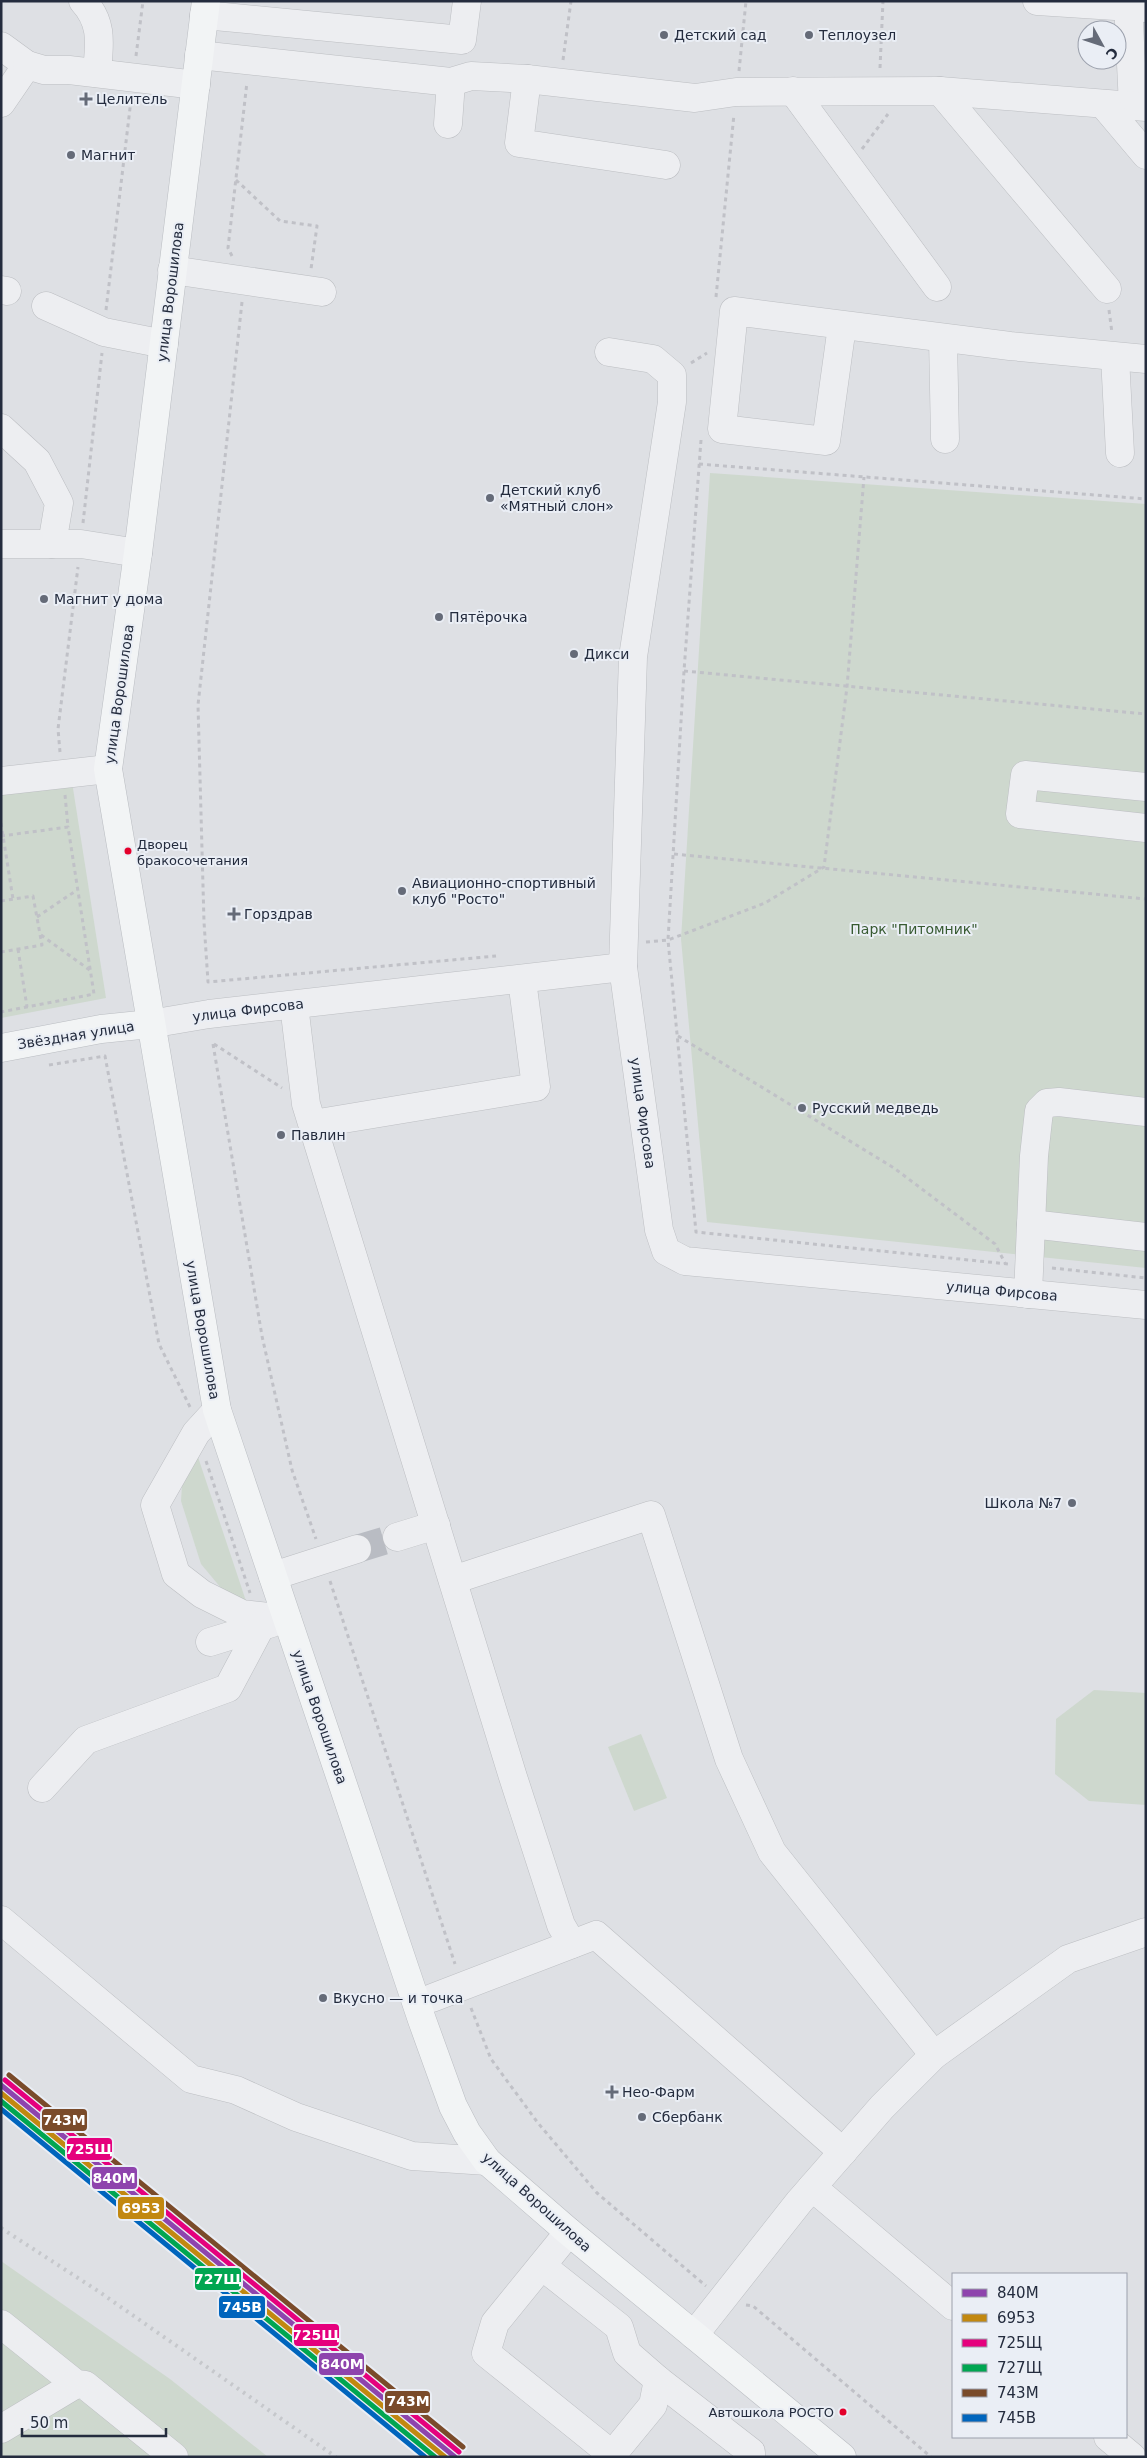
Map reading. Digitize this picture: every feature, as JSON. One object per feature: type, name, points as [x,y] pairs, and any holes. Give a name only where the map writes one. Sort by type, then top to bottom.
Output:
[{"type":"main road","name":"улица Ворошилова","points":[[205,8],[138,552],[108,768],[217,1410],[453,2106],[467,2134],[487,2161],[569,2232],[842,2457]]},
{"type":"main road","name":"Звёздная улица","points":[[1,1048],[101,1030],[150,1024]]},
{"type":"street","points":[[84,1],[100,30],[97,73]]},
{"type":"street","points":[[205,8],[462,40],[467,1]]},
{"type":"street","points":[[199,55],[451,82],[471,76],[527,79],[695,98],[736,92],[940,91],[1140,106],[1135,6],[1037,1]]},
{"type":"street","points":[[1,46],[27,65],[44,70],[69,70],[196,85]]},
{"type":"street","points":[[1,103],[27,65]]},
{"type":"street","points":[[527,79],[519,143],[666,165]]},
{"type":"street","points":[[448,124],[451,82]]},
{"type":"street","points":[[793,91],[937,287]]},
{"type":"street","points":[[940,91],[1107,289]]},
{"type":"street","points":[[1103,104],[1146,155]]},
{"type":"street","points":[[172,270],[315,291]]},
{"type":"street","points":[[46,306],[104,332],[164,344]]},
{"type":"street","points":[[842,326],[826,441],[722,429],[734,311],[944,338],[1146,359]]},
{"type":"street","points":[[944,338],[945,439]]},
{"type":"street","points":[[609,352],[653,359],[672,375],[672,402],[633,657],[624,956]]},
{"type":"street","points":[[1115,357],[1120,453]]},
{"type":"street","points":[[1,428],[37,461],[60,503],[52,544]]},
{"type":"street","points":[[1,544],[81,544],[138,552]]},
{"type":"street","points":[[1,781],[108,768]]},
{"type":"street","points":[[1146,787],[1024,775],[1020,814],[1146,828]]},
{"type":"street","name":"улица Фирсова","points":[[150,1024],[294,1005],[522,980],[624,956],[659,1230],[666,1250],[685,1261],[1146,1306]]},
{"type":"street","points":[[310,1114],[536,1087],[522,980]]},
{"type":"street","points":[[294,1005],[310,1114],[534,1842],[561,1925],[572,1944]]},
{"type":"street","points":[[1028,1294],[1017,1265],[1031,1224],[1039,1111],[1046,1103],[1059,1102],[1146,1112]]},
{"type":"street","points":[[1031,1224],[1146,1237]]},
{"type":"street","points":[[217,1410],[196,1433],[155,1505],[176,1574],[202,1594],[259,1621]]},
{"type":"street","points":[[453,1580],[652,1515],[729,1758],[772,1852],[934,2055]]},
{"type":"street","points":[[397,1537],[436,1525]]},
{"type":"street","points":[[273,1576],[357,1549]]},
{"type":"street","points":[[210,1642],[259,1621],[288,1619]]},
{"type":"street","points":[[42,1788],[86,1740],[228,1688],[259,1621]]},
{"type":"street","points":[[1,1920],[191,2079],[236,2090],[296,2117],[412,2156],[487,2161]]},
{"type":"street","points":[[694,2335],[812,2187],[882,2108],[934,2055],[1068,1959],[1146,1932]]},
{"type":"street","points":[[432,1998],[596,1935],[843,2152]]},
{"type":"street","points":[[812,2187],[952,2305]]},
{"type":"street","points":[[569,2232],[495,2323],[486,2353],[613,2456],[652,2405],[658,2380]]},
{"type":"street","points":[[542,2266],[619,2327],[627,2354],[751,2452],[751,2457]]},
{"type":"street","points":[[1,2324],[76,2384],[85,2385],[174,2457]]},
{"type":"street","points":[[1,2429],[76,2384]]},
{"type":"street","points":[[1109,2438],[1132,2457]]},
{"type":"path","points":[[1,1012],[94,994],[68,827],[58,729],[143,1]]},
{"type":"path","points":[[560,83],[570,1]]},
{"type":"path","points":[[715,303],[746,1]]},
{"type":"path","points":[[849,167],[892,91],[883,1]]},
{"type":"path","points":[[249,61],[228,248],[244,280],[198,704],[204,922],[208,982],[506,955]]},
{"type":"path","points":[[235,180],[280,221],[317,226],[315,291]]},
{"type":"path","points":[[1107,289],[1115,357]]},
{"type":"path","points":[[709,360],[710,351]]},
{"type":"path","points":[[702,436],[684,671],[668,940],[696,1232],[1146,1278]]},
{"type":"path","points":[[699,464],[954,482],[1146,499]]},
{"type":"path","points":[[824,867],[847,687],[864,477]]},
{"type":"path","points":[[684,671],[1146,714]]},
{"type":"path","points":[[1,822],[13,899]]},
{"type":"path","points":[[2,836],[68,827]]},
{"type":"path","points":[[674,854],[1146,899]]},
{"type":"path","points":[[624,956],[765,904],[824,867]]},
{"type":"path","points":[[37,917],[77,890]]},
{"type":"path","points":[[1,901],[33,896],[42,945],[1,952]]},
{"type":"path","points":[[40,935],[91,971]]},
{"type":"path","points":[[18,949],[27,1007]]},
{"type":"path","points":[[677,1036],[894,1168],[994,1244],[1017,1265]]},
{"type":"path","points":[[310,1114],[213,1044],[262,1336],[292,1470],[462,1985],[491,2059],[538,2124],[597,2193],[722,2300],[752,2306],[931,2457]]},
{"type":"path","points":[[39,1066],[105,1056],[159,1344],[188,1402],[196,1433],[259,1621]]},
{"type":"green space","name":"Парк \"Питомник\"","points":[[710,473],[1146,504],[1146,1268],[707,1222],[681,939]]},
{"type":"green space","points":[[72,782],[106,998],[1,1018],[1,791]]},
{"type":"green space","points":[[198,1457],[247,1604],[226,1594],[201,1564],[181,1501],[182,1485]]},
{"type":"green space","points":[[1094,1690],[1146,1693],[1146,1805],[1089,1801],[1055,1774],[1056,1719]]},
{"type":"green space","points":[[641,1734],[667,1798],[634,1811],[608,1747]]},
{"type":"green space","points":[[1,2261],[170,2379],[268,2457],[1,2457]]},
{"type":"tunnel","points":[[357,1549],[397,1537]]},
{"type":"railway","points":[[1,2228],[98,2291],[336,2457]]},
{"type":"transit line","name":"743М","points":[[9,2075],[463,2447]]},
{"type":"transit line","name":"725Щ","points":[[5,2080],[459,2452]]},
{"type":"transit line","name":"840М","points":[[1,2085],[455,2457]]},
{"type":"transit line","name":"6953","points":[[1,2093],[445,2457]]},
{"type":"transit line","name":"727Щ","points":[[1,2101],[435,2457]]},
{"type":"transit line","name":"745В","points":[[1,2109],[425,2457]]},
{"type":"place","name":"Детский сад","points":[[664,35]]},
{"type":"place","name":"Теплоузел","points":[[809,35]]},
{"type":"place","name":"Целитель","points":[[86,99]]},
{"type":"place","name":"Магнит","points":[[71,155]]},
{"type":"place","name":"Детский клуб «Мятный слон»","points":[[490,498]]},
{"type":"place","name":"Магнит у дома","points":[[44,599]]},
{"type":"place","name":"Пятёрочка","points":[[439,617]]},
{"type":"place","name":"Дикси","points":[[574,654]]},
{"type":"place","name":"Дворец бракосочетания","points":[[128,851]]},
{"type":"place","name":"Авиационно-спортивный клуб \"Росто\"","points":[[402,891]]},
{"type":"place","name":"Горздрав","points":[[234,914]]},
{"type":"place","name":"Русский медведь","points":[[802,1108]]},
{"type":"place","name":"Павлин","points":[[281,1135]]},
{"type":"place","name":"Школа №7","points":[[1072,1503]]},
{"type":"place","name":"Вкусно — и точка","points":[[323,1998]]},
{"type":"place","name":"Нео-Фарм","points":[[612,2092]]},
{"type":"place","name":"Сбербанк","points":[[642,2117]]},
{"type":"place","name":"Автошкола РОСТО","points":[[843,2412]]}]
